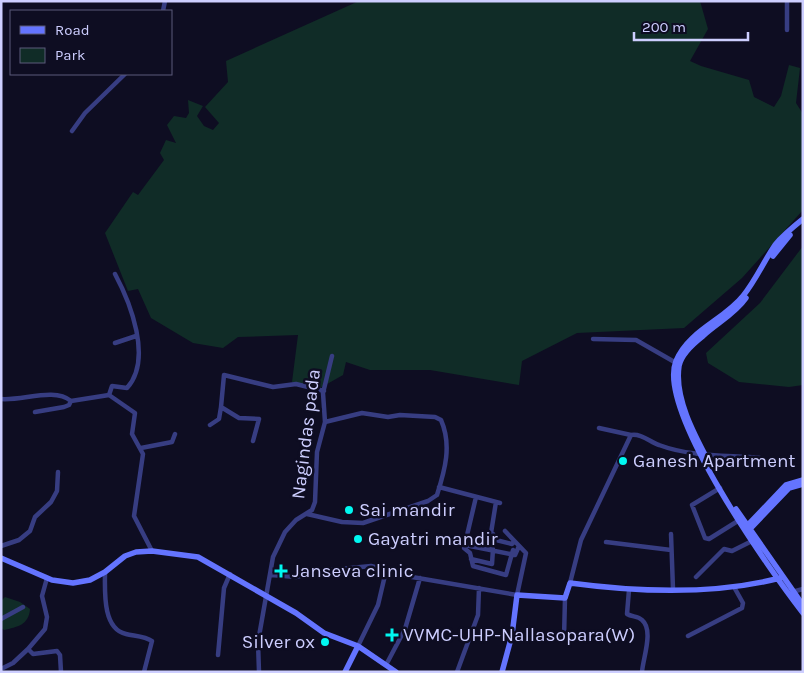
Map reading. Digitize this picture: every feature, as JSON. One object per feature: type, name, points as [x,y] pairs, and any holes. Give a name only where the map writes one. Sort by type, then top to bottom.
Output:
[{"type":"main road","points":[[803,219],[775,245],[744,295],[735,305],[696,335],[677,364],[681,397],[702,453],[720,488],[779,578],[803,605]]},
{"type":"main road","points":[[677,364],[702,336],[739,307],[781,244],[803,223]]},
{"type":"main road","points":[[702,453],[740,520]]},
{"type":"main road","points":[[746,530],[786,485],[803,480]]},
{"type":"main road","points":[[746,530],[789,488],[803,484]]},
{"type":"main road","points":[[1,558],[47,578],[73,583],[90,580],[105,572],[125,556],[152,551],[198,557],[230,574],[267,598],[292,610],[324,632],[358,646],[396,672]]},
{"type":"main road","points":[[502,672],[512,635],[517,596],[565,598],[570,584],[629,590],[673,589],[750,586],[779,578]]},
{"type":"main road","points":[[791,593],[803,613]]},
{"type":"main road","points":[[344,672],[358,646]]},
{"type":"street","points":[[787,1],[787,30]]},
{"type":"street","points":[[72,131],[85,113],[124,75]]},
{"type":"street","points":[[109,395],[112,386],[127,388],[131,383],[139,358],[133,314],[115,274]]},
{"type":"street","points":[[114,343],[136,336]]},
{"type":"street","points":[[594,339],[636,340],[677,364]]},
{"type":"street","name":"Nagindas pada","points":[[259,672],[258,642],[273,557],[284,532],[296,520],[312,510],[315,502],[317,452],[325,422],[324,391],[332,356]]},
{"type":"street","points":[[210,425],[219,419],[224,375],[273,387],[296,384],[324,391]]},
{"type":"street","points":[[1,399],[18,400],[49,394],[66,396],[71,401]]},
{"type":"street","points":[[35,412],[64,407],[69,405],[71,401],[109,395],[135,413],[132,434],[141,448],[141,476],[134,516],[152,551]]},
{"type":"street","points":[[221,407],[239,418],[259,419],[253,441]]},
{"type":"street","points":[[325,422],[362,413],[388,417],[400,415],[435,417],[441,420],[446,432],[448,452],[439,487],[498,502],[490,546],[492,550],[492,564],[471,559]]},
{"type":"street","points":[[599,428],[631,435],[640,435],[649,442],[679,452],[760,458]]},
{"type":"street","points":[[141,448],[172,442],[175,434]]},
{"type":"street","points":[[570,584],[581,540],[631,435]]},
{"type":"street","points":[[1,546],[20,540],[30,530],[35,517],[51,502],[57,490],[58,472]]},
{"type":"street","name":"Nagindas pada","points":[[307,514],[342,522],[363,522],[434,498],[439,487]]},
{"type":"street","points":[[720,488],[692,505],[704,538],[709,539],[740,520]]},
{"type":"street","points":[[476,497],[464,545],[464,548],[470,553],[473,566],[506,575],[512,552]]},
{"type":"street","points":[[271,575],[296,577],[320,571],[371,566],[420,578],[517,596],[526,553],[505,531]]},
{"type":"street","points":[[671,534],[673,589]]},
{"type":"street","points":[[492,539],[512,544],[514,541]]},
{"type":"street","points":[[696,577],[724,549],[732,551],[753,540]]},
{"type":"street","points":[[606,542],[671,550]]},
{"type":"street","points":[[464,545],[512,552],[516,555],[519,546]]},
{"type":"street","points":[[358,646],[378,605],[386,570]]},
{"type":"street","points":[[105,572],[104,599],[108,614],[117,630],[123,634],[152,641],[144,672]]},
{"type":"street","points":[[218,655],[224,588],[230,574]]},
{"type":"street","points":[[4,669],[42,635],[47,623],[42,596],[47,578]]},
{"type":"street","points":[[386,665],[405,630],[420,578]]},
{"type":"street","points":[[688,636],[742,608],[743,603],[734,587]]},
{"type":"street","points":[[457,672],[478,615],[479,588]]},
{"type":"street","points":[[791,593],[803,589]]},
{"type":"street","points":[[629,590],[627,614],[640,618],[645,623],[647,630],[642,672]]},
{"type":"street","points":[[512,635],[564,638],[565,598]]},
{"type":"street","points":[[1,619],[23,607]]},
{"type":"street","points":[[28,649],[33,654],[57,651],[60,655],[61,672]]},
{"type":"green space","points":[[359,1],[700,1],[708,29],[690,61],[749,80],[754,97],[774,107],[781,96],[789,65],[800,68],[796,103],[803,114],[803,210],[742,278],[684,328],[577,333],[522,361],[519,385],[430,370],[370,370],[346,362],[343,375],[320,388],[292,382],[298,335],[238,337],[223,348],[193,343],[151,318],[138,289],[128,291],[105,233],[133,192],[138,195],[164,160],[160,153],[166,140],[176,143],[167,125],[174,116],[186,118],[189,113],[188,100],[203,106],[197,116],[204,126],[213,130],[219,123],[205,107],[228,82],[226,61]]},
{"type":"green space","points":[[803,246],[803,385],[789,387],[739,382],[708,363],[706,353],[760,303]]},
{"type":"green space","points":[[5,597],[20,602],[30,609],[25,622],[4,630],[1,628],[1,601]]},
{"type":"place","name":"Ganesh Apartment","points":[[623,461]]},
{"type":"place","name":"Sai mandir","points":[[349,510]]},
{"type":"place","name":"Gayatri mandir","points":[[358,539]]},
{"type":"place","name":"Janseva clinic","points":[[281,571]]},
{"type":"place","name":"VVMC-UHP-Nallasopara(W)","points":[[392,635]]},
{"type":"place","name":"Silver ox","points":[[325,642]]}]
